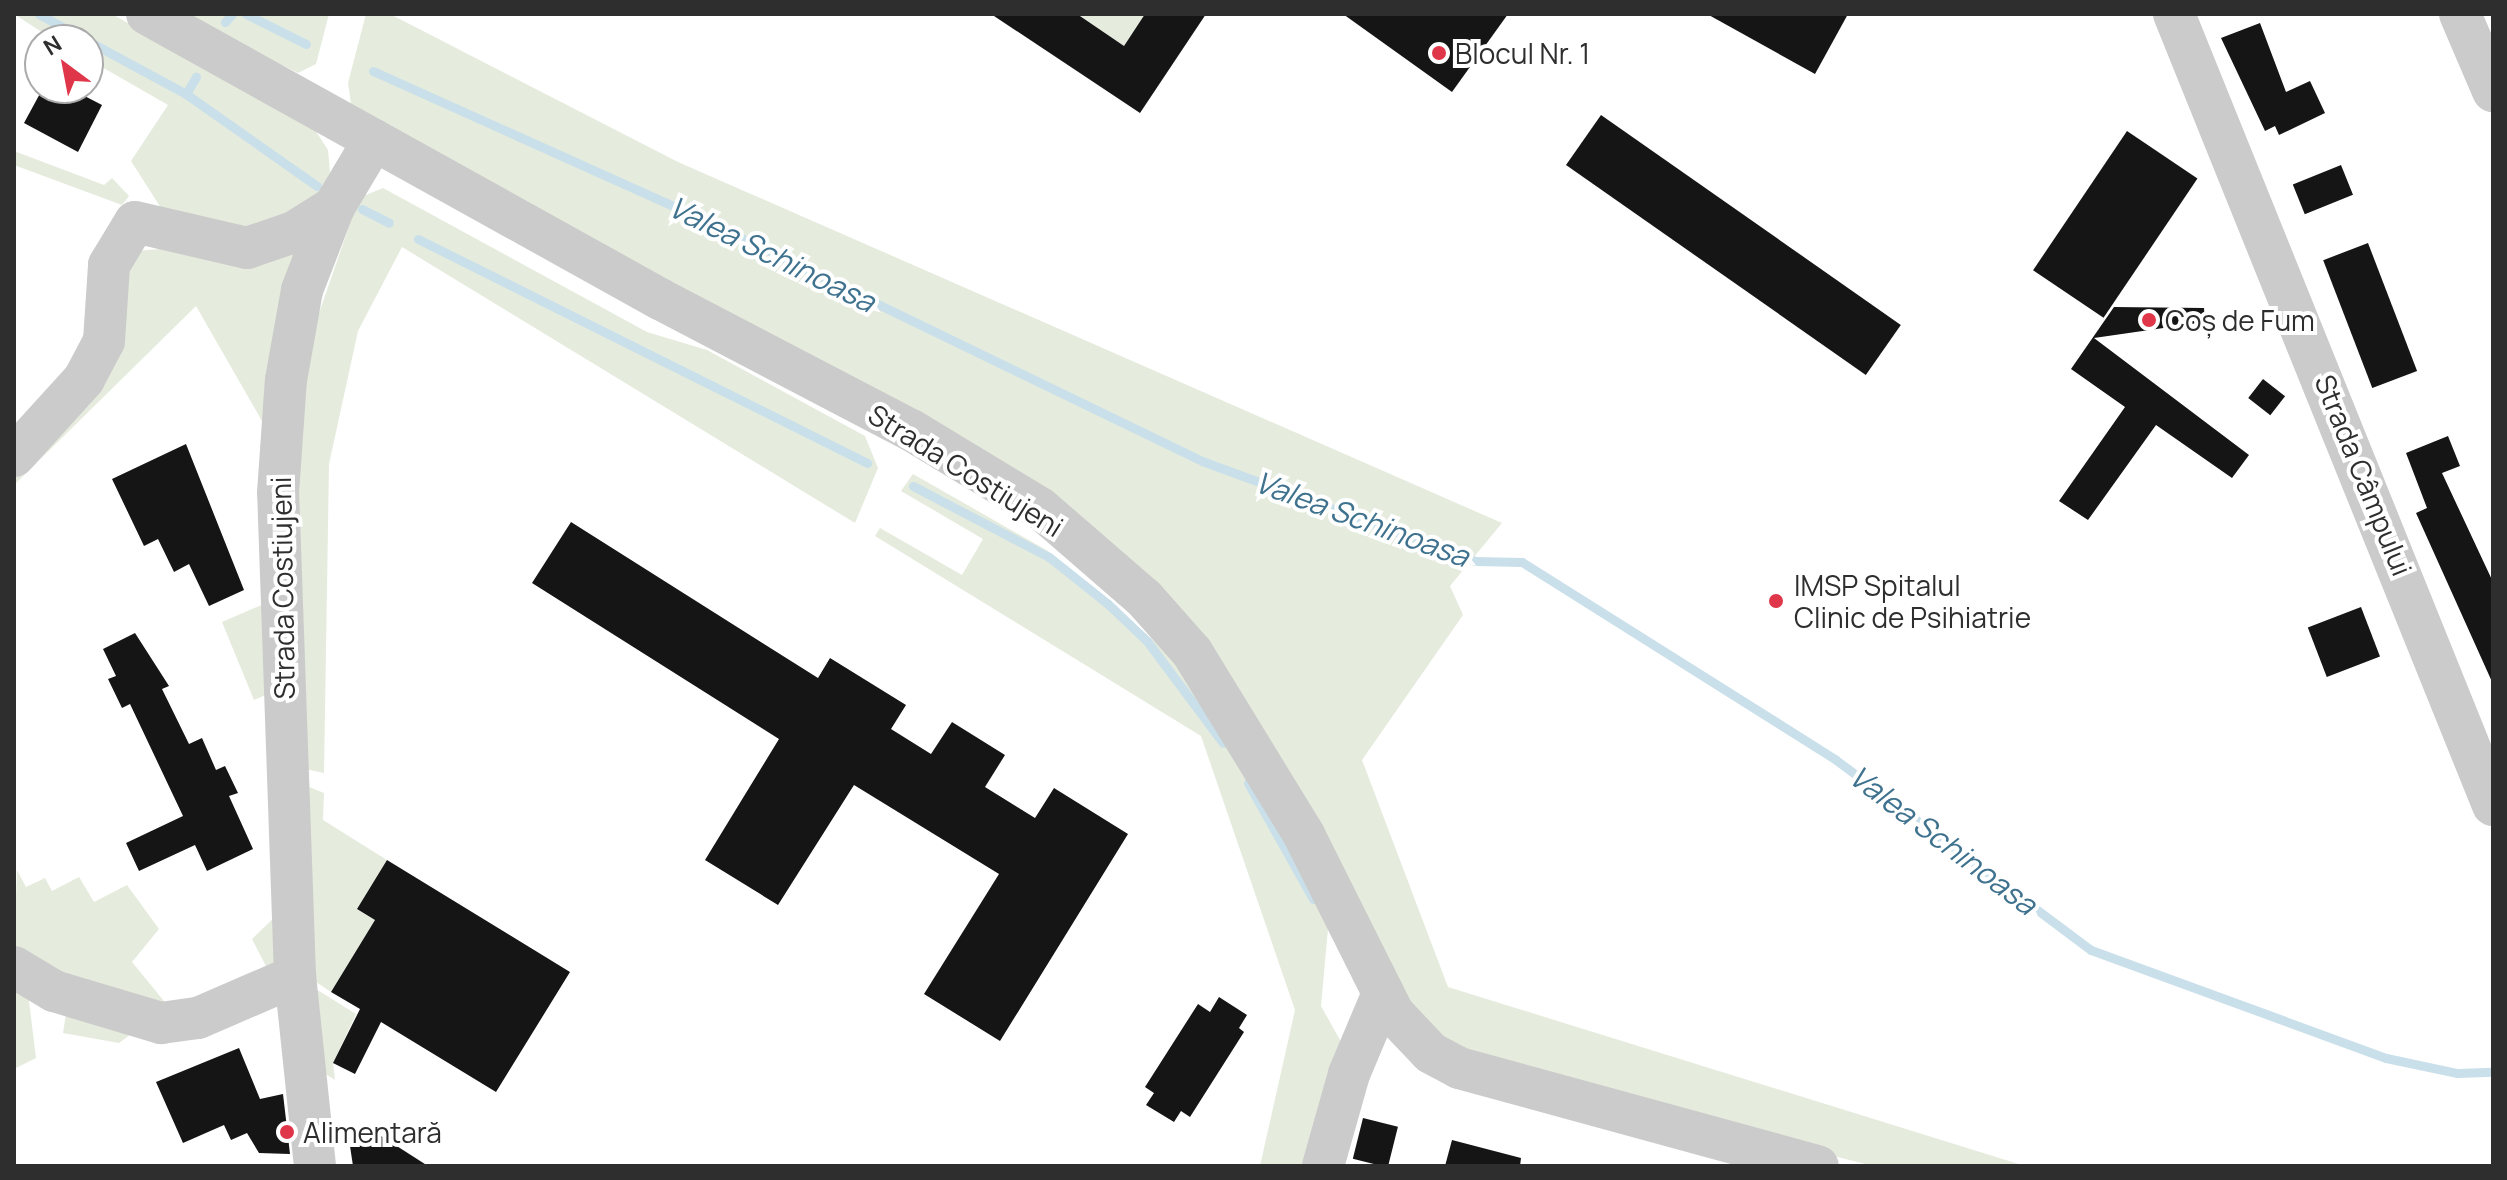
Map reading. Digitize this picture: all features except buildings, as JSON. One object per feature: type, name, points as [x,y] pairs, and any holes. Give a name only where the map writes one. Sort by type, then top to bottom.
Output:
[{"type":"street","name":"Strada Costiujeni","points":[[147,14],[911,430],[1040,508],[1114,571],[1173,628],[1247,736],[1404,1029],[1459,1068],[1818,1166]]},
{"type":"street","name":"Strada Câmpului","points":[[2174,14],[2493,805]]},
{"type":"street","points":[[2460,14],[2493,91]]},
{"type":"street","name":"Strada Costiujeni","points":[[315,1166],[295,976],[278,493],[286,380],[302,290],[334,207],[374,140]]},
{"type":"street","name":"Strada Costiujeni","points":[[14,456],[91,367],[104,341],[109,265],[135,222],[247,248],[294,232],[334,207]]},
{"type":"street","points":[[14,967],[54,991],[161,1023],[198,1018],[295,976]]},
{"type":"street","points":[[1323,1166],[1349,1074],[1383,993]]},
{"type":"shaded area","points":[[14,14],[112,14],[315,130],[328,150],[330,172],[314,205],[249,238],[168,219],[131,161],[168,105],[104,68],[104,24],[29,24]]},
{"type":"shaded area","points":[[179,14],[329,14],[316,64],[298,73]]},
{"type":"shaded area","points":[[366,14],[390,14],[678,162],[1502,523],[1450,586],[1463,615],[1362,760],[1448,987],[2025,1166],[1873,1166],[1720,1127],[1432,1038],[1166,604],[351,104],[348,83]]},
{"type":"shaded area","points":[[1077,14],[1145,14],[1124,46]]},
{"type":"shaded area","points":[[14,151],[104,185],[112,178],[129,196],[122,205],[14,165]]},
{"type":"shaded area","points":[[383,188],[647,332],[707,350],[865,436],[878,468],[855,523],[402,247],[358,331],[329,464],[324,773],[296,767],[293,388],[361,197]]},
{"type":"shaded area","points":[[309,238],[267,481],[262,421],[196,306],[14,485],[14,470],[134,251]]},
{"type":"shaded area","points":[[913,474],[1048,551],[1165,650],[1210,709],[1287,835],[1328,929],[1321,1006],[1340,1040],[1344,1061],[1315,1166],[1260,1166],[1295,1010],[1201,736],[875,536],[880,528],[962,575],[983,539],[901,491]]},
{"type":"shaded area","points":[[266,603],[275,691],[254,700],[222,622]]},
{"type":"shaded area","points":[[297,782],[324,793],[323,820],[387,860],[357,909],[375,920],[331,992],[301,972]]},
{"type":"shaded area","points":[[17,870],[26,887],[45,878],[52,891],[79,877],[94,902],[127,885],[159,929],[132,962],[173,1012],[269,972],[252,939],[280,912],[286,971],[186,1015],[163,1016],[109,1001],[22,965],[14,956]]},
{"type":"shaded area","points":[[300,979],[356,1014],[333,1063],[335,1080],[321,1071]]},
{"type":"shaded area","points":[[14,988],[28,993],[36,1058],[14,1069]]},
{"type":"shaded area","points":[[67,1007],[142,1026],[119,1043],[63,1033]]},
{"type":"waterway","name":"Valea Schinoasa","points":[[39,14],[57,24]]},
{"type":"waterway","name":"Valea Schinoasa","points":[[225,22],[232,14]]},
{"type":"waterway","name":"Valea Schinoasa","points":[[246,14],[306,44]]},
{"type":"waterway","name":"Valea Schinoasa","points":[[104,50],[186,94],[196,77]]},
{"type":"waterway","name":"Valea Schinoasa","points":[[373,71],[694,215],[1202,461],[1475,561],[1522,562],[1836,760],[2091,950],[2386,1058],[2457,1073],[2493,1072]]},
{"type":"waterway","points":[[186,94],[317,186]]},
{"type":"waterway","points":[[362,209],[389,223]]},
{"type":"waterway","points":[[418,239],[867,463]]},
{"type":"waterway","points":[[913,486],[1049,557],[1108,604],[1147,641],[1223,743]]},
{"type":"waterway","points":[[1248,783],[1313,899]]},
{"type":"place","name":"Blocul Nr. 1","points":[[1439,53]]},
{"type":"place","name":"Coș de Fum","points":[[2149,320]]},
{"type":"place","name":"IMSP Spitalul Clinic de Psihiatrie","points":[[1776,601]]},
{"type":"place","name":"Alimentară","points":[[287,1132]]}]
